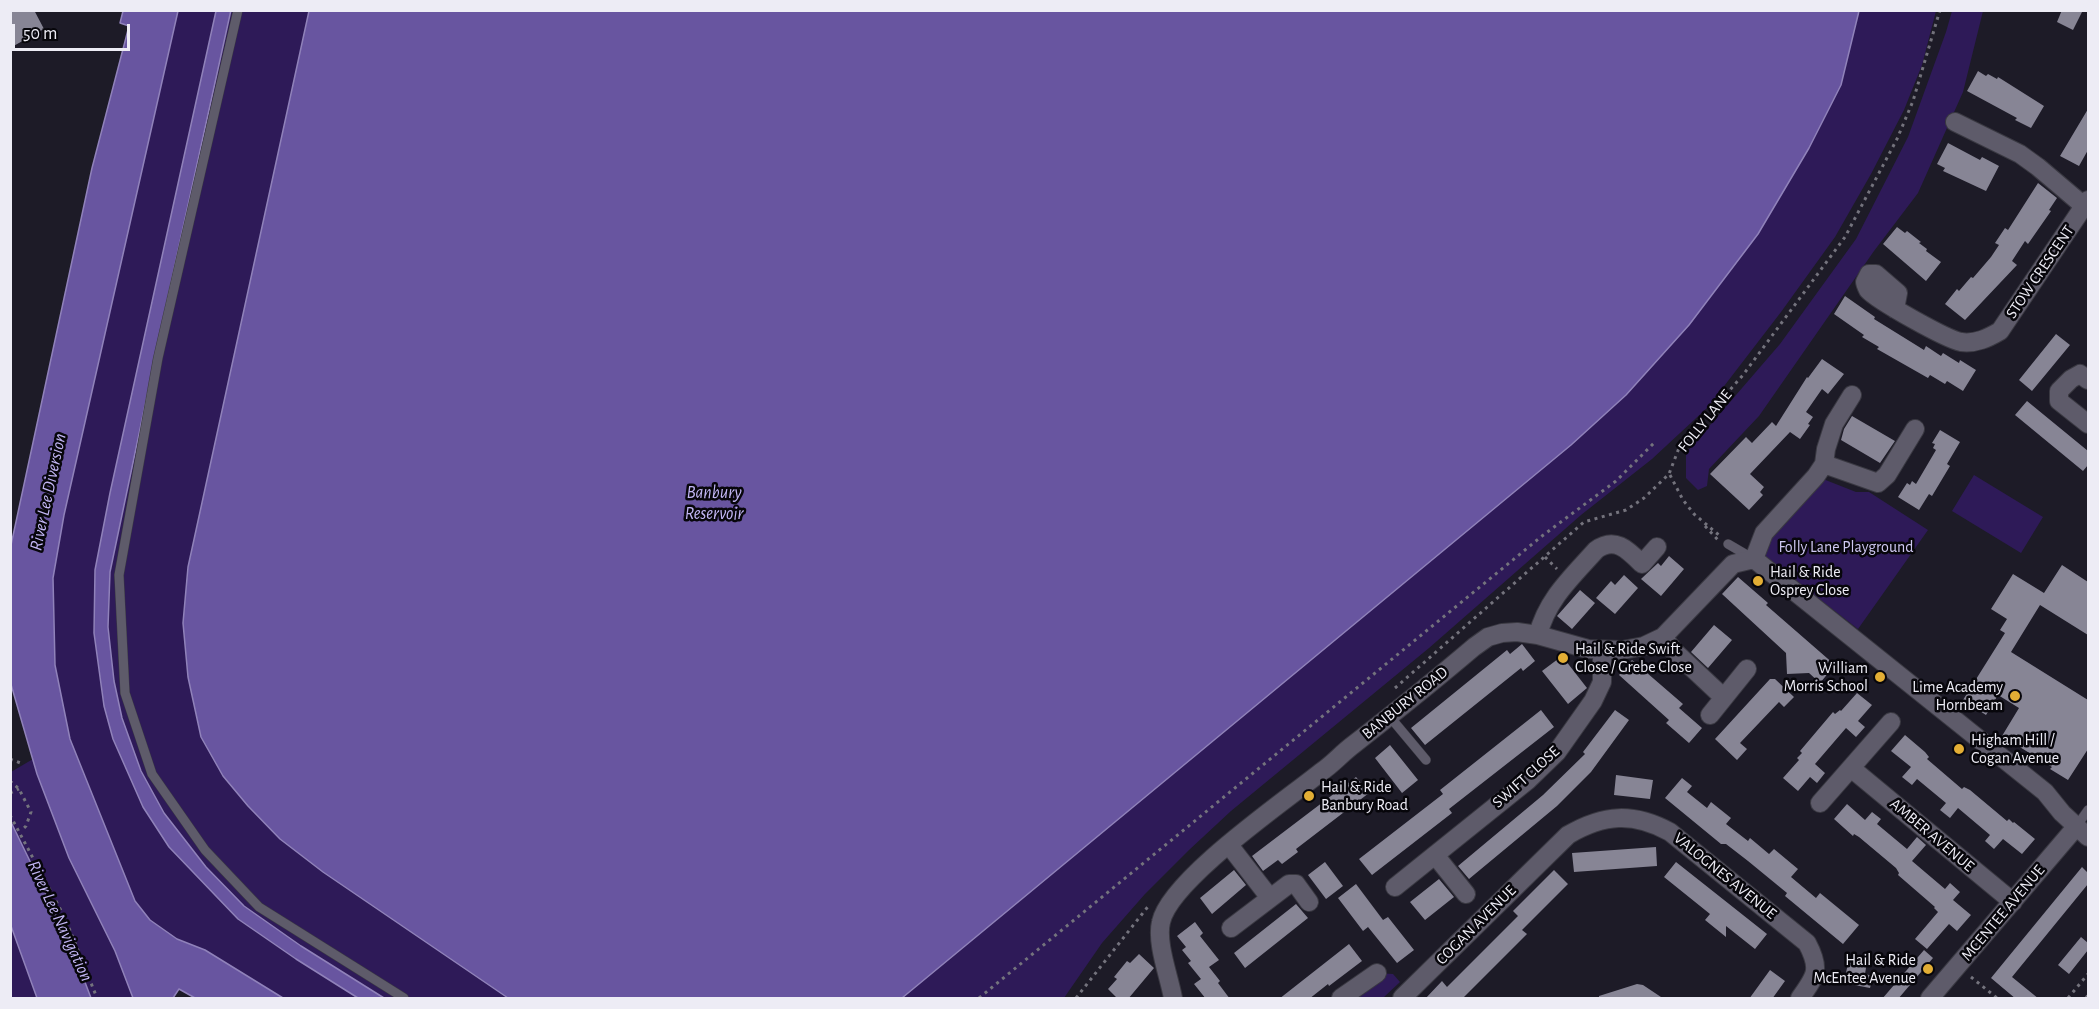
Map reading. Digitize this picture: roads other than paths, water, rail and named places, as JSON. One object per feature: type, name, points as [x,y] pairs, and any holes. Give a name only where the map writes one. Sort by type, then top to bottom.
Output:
[{"type":"street","name":"STOW CRESCENT","points":[[1895,309],[1946,337],[1962,342],[1979,342],[1987,339],[2000,331],[2086,203],[2020,154],[1955,122]]},
{"type":"street","points":[[2088,380],[2080,374],[2071,378],[2059,391],[2059,401],[2088,424]]},
{"type":"street","points":[[1852,395],[1834,424],[1824,464],[1816,476],[1764,532],[1754,559],[2046,792],[2062,813],[2082,832]]},
{"type":"street","points":[[1824,464],[1878,483],[1887,475],[1916,429]]},
{"type":"street","points":[[1538,635],[1542,618],[1549,604],[1596,550],[1611,543],[1631,554],[1642,564],[1657,547]]},
{"type":"street","name":"BANBURY ROAD","points":[[1173,999],[1161,942],[1161,922],[1176,893],[1229,845],[1334,764],[1350,747],[1488,638],[1502,633],[1517,632],[1538,635],[1588,649],[1623,650],[1644,646],[1663,637],[1733,564],[1754,559]]},
{"type":"street","points":[[1663,637],[1674,651],[1723,697]]},
{"type":"street","name":"SWIFT CLOSE","points":[[1395,887],[1527,781],[1557,752],[1593,701],[1602,682],[1602,650]]},
{"type":"street","points":[[1710,715],[1747,669]]},
{"type":"street","points":[[1820,803],[1891,722]]},
{"type":"street","name":"AMBER AVENUE","points":[[1851,768],[2013,902]]},
{"type":"street","name":"VALOGNES AVENUE","points":[[1549,852],[1576,830],[1607,819],[1627,817],[1643,820],[1670,832],[1807,943],[1815,957],[1817,970],[1800,999]]},
{"type":"street","name":"MCENTEE AVENUE","points":[[1930,999],[2013,902],[2082,832]]},
{"type":"street","points":[[1229,845],[1270,898]]},
{"type":"street","name":"COGAN AVENUE","points":[[1402,999],[1549,852]]},
{"type":"street","points":[[1435,855],[1466,894]]},
{"type":"street","points":[[1231,928],[1293,883],[1309,902]]},
{"type":"street","points":[[1341,999],[1377,973]]},
{"type":"lane","points":[[238,10],[158,358],[119,575],[125,693],[152,774],[205,850],[260,907],[405,999]]},
{"type":"lane","points":[[1728,543],[1754,559]]},
{"type":"lane","points":[[1390,717],[1426,760]]},
{"type":"lane","points":[[2082,832],[2088,810]]},
{"type":"water","points":[[231,10],[110,572],[108,627],[114,681],[122,718],[141,771],[164,813],[206,867],[244,906],[301,946],[384,998],[358,998],[238,919],[169,847],[143,807],[113,739],[104,706],[94,633],[95,570],[216,11]]},
{"type":"water","name":"Banbury Reservoir","points":[[309,10],[1859,11],[1841,85],[1809,148],[1758,234],[1689,325],[1626,395],[1571,445],[902,998],[508,998],[323,872],[280,839],[223,776],[201,737],[188,677],[183,623],[188,567]]},
{"type":"water","name":"River Lee Diversion","points":[[123,11],[178,11],[64,515],[53,578],[55,665],[70,739],[135,901],[150,920],[177,939],[205,950],[283,998],[195,998],[179,989],[173,998],[133,998],[115,951],[69,858],[37,774],[10,681],[11,545],[92,168],[129,26],[120,23]]},
{"type":"water","points":[[11,822],[72,948],[91,998],[37,998],[11,926]]},
{"type":"place","name":"Hail & Ride Osprey Close","points":[[1758,581]]},
{"type":"place","name":"Hail & Ride Swift Close / Grebe Close","points":[[1563,658]]},
{"type":"place","name":"William Morris School","points":[[1880,677]]},
{"type":"place","name":"Lime Academy Hornbeam","points":[[2015,696]]},
{"type":"place","name":"Higham Hill / Cogan Avenue","points":[[1959,749]]},
{"type":"place","name":"Hail & Ride Banbury Road","points":[[1309,796]]},
{"type":"place","name":"Hail & Ride McEntee Avenue","points":[[1928,969]]},
{"type":"park label","name":"Folly Lane Playground","points":[[1846,547]]},
{"type":"water label","name":"River Lee Navigation","points":[[60,921]]}]
